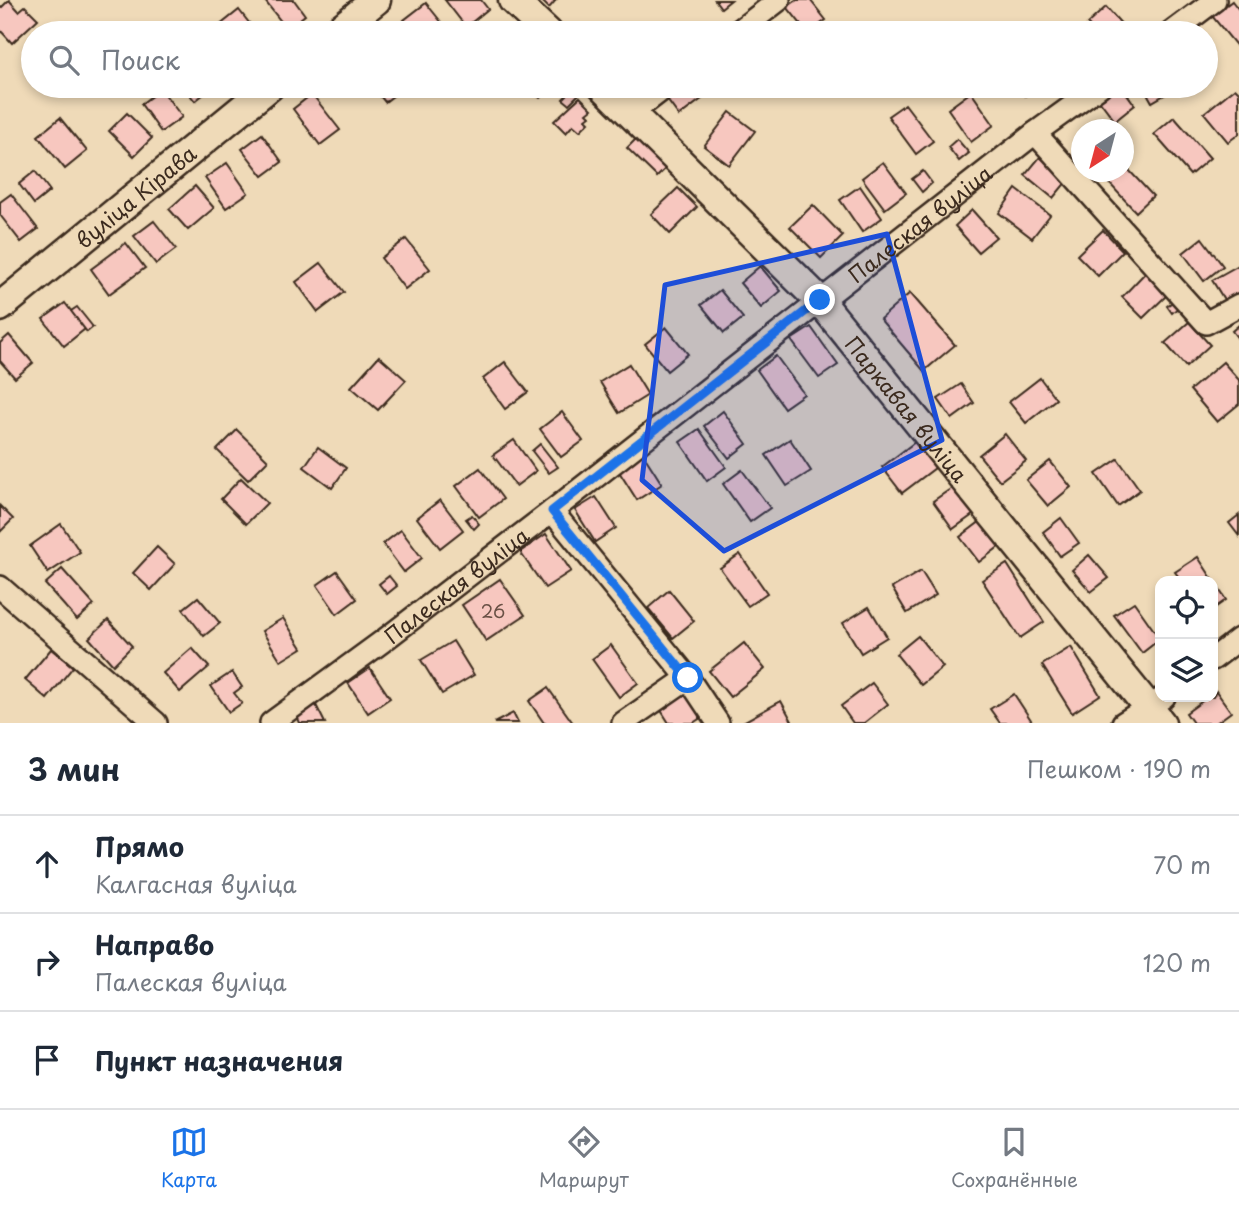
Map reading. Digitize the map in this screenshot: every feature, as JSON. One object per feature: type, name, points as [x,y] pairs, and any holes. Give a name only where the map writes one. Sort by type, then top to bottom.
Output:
[{"type":"main road","points":[[350,21],[376,0]]},
{"type":"main road","points":[[513,0],[535,21]]},
{"type":"main road","name":"вуліца Кірава","points":[[0,307],[255,98]]},
{"type":"main road","name":"Паркавая вуліца","points":[[616,98],[820,300],[1158,709]]},
{"type":"street","points":[[752,21],[779,0]]},
{"type":"street","points":[[1187,21],[1215,0]]},
{"type":"street","points":[[632,113],[651,98]]},
{"type":"street","name":"Палеская вуліца","points":[[271,723],[383,641],[1084,98]]},
{"type":"street","points":[[1035,134],[1206,323],[1239,305]]},
{"type":"street","points":[[552,511],[688,678],[718,723]]},
{"type":"street","points":[[0,587],[156,723]]},
{"type":"street","points":[[1218,655],[1239,639]]},
{"type":"street","points":[[623,723],[688,678]]},
{"type":"street","points":[[1123,723],[1158,709]]},
{"type":"highlighted area","points":[[887,234],[942,440],[724,551],[642,480],[665,285]]},
{"type":"building","points":[[9,0],[19,11],[25,6],[38,19],[21,21],[21,35],[12,43],[0,30],[0,9]]},
{"type":"building","points":[[294,0],[305,15],[297,21],[281,21],[265,1]]},
{"type":"building","points":[[445,0],[481,0],[488,9],[473,21],[461,21]]},
{"type":"building","points":[[541,0],[556,0],[549,8]]},
{"type":"building","points":[[715,0],[731,0],[721,8]]},
{"type":"building","points":[[797,0],[810,0],[826,20],[798,21],[787,7]]},
{"type":"building","points":[[1232,1],[1239,10],[1239,49],[1218,21],[1212,16]]},
{"type":"building","points":[[426,3],[440,21],[405,21]]},
{"type":"building","points":[[1106,7],[1119,21],[1090,21]]},
{"type":"building","points":[[239,10],[248,21],[225,21]]},
{"type":"building","points":[[1235,88],[1239,92],[1239,134],[1228,142],[1204,113]]},
{"type":"building","points":[[149,98],[168,98],[182,117],[161,132],[141,104]]},
{"type":"building","points":[[307,98],[315,98],[340,130],[320,145],[293,109]]},
{"type":"building","points":[[564,98],[575,98],[569,104]]},
{"type":"building","points":[[579,98],[592,109],[587,113],[590,116],[586,119],[589,122],[580,131],[573,125],[566,133],[554,121]]},
{"type":"building","points":[[666,98],[703,98],[679,116]]},
{"type":"building","points":[[963,98],[975,98],[994,125],[971,142],[948,109]]},
{"type":"building","points":[[1098,98],[1130,98],[1135,105],[1118,119],[1114,119]]},
{"type":"building","points":[[905,104],[933,141],[916,154],[888,116]]},
{"type":"building","points":[[730,112],[755,131],[729,165],[704,146]]},
{"type":"building","points":[[127,113],[152,138],[134,156],[109,131]]},
{"type":"building","points":[[1174,117],[1210,158],[1190,175],[1154,134]]},
{"type":"building","points":[[60,118],[87,151],[65,169],[38,136]]},
{"type":"building","points":[[262,134],[282,162],[263,176],[242,149]]},
{"type":"building","points":[[641,134],[671,163],[657,177],[627,148]]},
{"type":"building","points":[[957,139],[969,153],[959,161],[948,147]]},
{"type":"building","points":[[1040,157],[1068,180],[1053,198],[1025,175]]},
{"type":"building","points":[[883,162],[906,193],[885,209],[862,178]]},
{"type":"building","points":[[227,163],[248,193],[226,208],[205,178]]},
{"type":"building","points":[[35,171],[50,191],[34,204],[19,184]]},
{"type":"building","points":[[923,171],[932,183],[922,192],[912,179]]},
{"type":"building","points":[[1134,176],[1153,196],[1136,212],[1109,183],[1134,182]]},
{"type":"building","points":[[195,186],[214,208],[188,230],[169,209]]},
{"type":"building","points":[[860,186],[882,218],[862,232],[840,200]]},
{"type":"building","points":[[678,188],[697,207],[670,234],[651,214]]},
{"type":"building","points":[[1016,189],[1050,215],[1032,238],[999,213]]},
{"type":"building","points":[[11,194],[38,229],[21,242],[0,215],[0,202]]},
{"type":"building","points":[[813,205],[843,236],[821,258],[790,227]]},
{"type":"building","points":[[972,210],[996,237],[978,252],[955,226]]},
{"type":"building","points":[[154,221],[176,249],[156,264],[134,236]]},
{"type":"building","points":[[1103,230],[1123,251],[1098,276],[1077,255]]},
{"type":"building","points":[[1202,238],[1223,266],[1204,281],[1183,253]]},
{"type":"building","points":[[406,239],[430,269],[405,289],[381,258]]},
{"type":"building","points":[[126,243],[145,268],[109,294],[91,269]]},
{"type":"building","points":[[321,263],[344,292],[318,312],[296,282]]},
{"type":"building","points":[[1239,265],[1239,292],[1225,301],[1212,280]]},
{"type":"building","points":[[760,266],[781,291],[761,308],[740,283]]},
{"type":"building","points":[[1145,273],[1167,295],[1143,318],[1122,297]]},
{"type":"building","points":[[720,290],[743,318],[724,333],[701,305]]},
{"type":"building","points":[[910,293],[955,345],[924,371],[880,319]]},
{"type":"building","points":[[1175,300],[1180,306],[1172,313],[1167,306]]},
{"type":"building","points":[[65,303],[85,329],[64,346],[43,319]]},
{"type":"building","points":[[77,307],[93,327],[87,332],[71,311]]},
{"type":"building","points":[[1189,322],[1210,345],[1186,367],[1165,343]]},
{"type":"building","points":[[1239,325],[1239,340],[1232,331]]},
{"type":"building","points":[[666,327],[688,354],[667,371],[645,344]]},
{"type":"building","points":[[811,327],[838,365],[819,378],[791,340]]},
{"type":"building","points":[[9,335],[33,363],[15,378],[0,361],[0,343]]},
{"type":"building","points":[[379,356],[406,380],[378,410],[351,387]]},
{"type":"building","points":[[776,356],[804,394],[784,408],[757,370]]},
{"type":"building","points":[[505,362],[528,392],[505,409],[483,379]]},
{"type":"building","points":[[1223,362],[1239,380],[1239,404],[1217,422],[1190,390]]},
{"type":"building","points":[[629,364],[648,395],[619,413],[600,382]]},
{"type":"building","points":[[1040,378],[1056,399],[1026,423],[1009,402]]},
{"type":"building","points":[[961,384],[974,403],[952,419],[938,399]]},
{"type":"building","points":[[723,411],[747,444],[729,458],[704,426]]},
{"type":"building","points":[[562,412],[583,441],[561,457],[540,429]]},
{"type":"building","points":[[699,429],[726,467],[707,481],[680,442]]},
{"type":"building","points":[[237,430],[268,460],[248,480],[217,450]]},
{"type":"building","points":[[1005,434],[1026,461],[1000,481],[979,455]]},
{"type":"building","points":[[790,439],[811,471],[787,486],[766,455]]},
{"type":"building","points":[[514,440],[536,471],[516,486],[493,455]]},
{"type":"building","points":[[915,442],[935,468],[902,493],[882,467]]},
{"type":"building","points":[[540,444],[558,467],[549,473],[532,451]]},
{"type":"building","points":[[318,447],[346,468],[332,488],[304,467]]},
{"type":"building","points":[[643,454],[662,484],[637,500],[618,470]]},
{"type":"building","points":[[1118,459],[1140,490],[1118,506],[1096,474]]},
{"type":"building","points":[[1050,461],[1071,487],[1048,506],[1026,480]]},
{"type":"building","points":[[480,468],[503,499],[479,517],[456,486]]},
{"type":"building","points":[[742,470],[770,508],[750,522],[723,484]]},
{"type":"building","points":[[241,478],[267,503],[246,524],[221,499]]},
{"type":"building","points":[[955,486],[974,514],[953,529],[933,501]]},
{"type":"building","points":[[596,497],[616,528],[595,542],[575,510]]},
{"type":"building","points":[[440,500],[463,530],[440,548],[417,518]]},
{"type":"building","points":[[0,506],[13,519],[0,532]]},
{"type":"building","points":[[472,515],[479,524],[474,529],[466,519]]},
{"type":"building","points":[[1239,515],[1239,536],[1229,523]]},
{"type":"building","points":[[1061,518],[1079,543],[1060,556],[1043,532]]},
{"type":"building","points":[[981,521],[1000,546],[979,562],[960,537]]},
{"type":"building","points":[[61,524],[80,552],[48,573],[30,546]]},
{"type":"building","points":[[401,530],[422,558],[404,572],[383,544]]},
{"type":"building","points":[[546,534],[571,571],[545,588],[520,552]]},
{"type":"building","points":[[157,547],[175,564],[151,590],[133,573]]},
{"type":"building","points":[[740,554],[767,593],[748,606],[720,568]]},
{"type":"building","points":[[1089,555],[1109,578],[1091,592],[1072,570]]},
{"type":"building","points":[[1198,557],[1210,576],[1178,576],[1175,572]]},
{"type":"building","points":[[1007,564],[1044,622],[1020,638],[982,580]]},
{"type":"building","points":[[62,569],[94,605],[77,620],[45,584]]},
{"type":"building","points":[[337,571],[357,599],[337,614],[317,585]]},
{"type":"building","points":[[921,571],[936,595],[907,613],[892,588]]},
{"type":"building","points":[[389,576],[397,586],[387,594],[379,584]]},
{"type":"building","points":[[500,579],[525,615],[486,641],[462,605]]},
{"type":"building","points":[[1218,588],[1226,600],[1218,606]]},
{"type":"building","points":[[669,590],[694,621],[673,638],[648,608]]},
{"type":"building","points":[[198,597],[220,623],[204,636],[183,609]]},
{"type":"building","points":[[1134,602],[1155,632],[1155,643],[1142,653],[1114,615]]},
{"type":"building","points":[[869,607],[887,637],[861,653],[843,623]]},
{"type":"building","points":[[283,618],[302,648],[281,661],[262,631]]},
{"type":"building","points":[[108,620],[132,646],[113,665],[89,638]]},
{"type":"building","points":[[918,636],[943,667],[921,685],[896,654]]},
{"type":"building","points":[[453,641],[474,675],[442,694],[421,660]]},
{"type":"building","points":[[744,643],[765,669],[730,697],[709,671]]},
{"type":"building","points":[[611,645],[638,683],[619,697],[592,659]]},
{"type":"building","points":[[1071,647],[1100,695],[1072,713],[1042,665]]},
{"type":"building","points":[[192,648],[209,667],[180,692],[163,673]]},
{"type":"building","points":[[51,649],[73,667],[47,699],[25,680]]},
{"type":"building","points":[[370,668],[390,698],[368,713],[348,683]]},
{"type":"building","points":[[232,672],[242,687],[234,693],[242,703],[229,712],[211,686]]},
{"type":"building","points":[[872,683],[888,704],[864,723],[853,723],[841,706]]},
{"type":"building","points":[[688,684],[707,714],[693,723],[669,723],[657,704]]},
{"type":"building","points":[[548,688],[573,723],[544,723],[529,701]]},
{"type":"building","points":[[1014,694],[1033,723],[1000,723],[990,709]]},
{"type":"building","points":[[1218,694],[1231,712],[1216,723],[1193,723],[1186,713],[1201,702],[1218,702]]},
{"type":"building","points":[[781,701],[793,723],[743,722]]},
{"type":"building","points":[[316,705],[325,723],[300,723],[296,714]]},
{"type":"building","points":[[513,713],[518,723],[494,723]]},
{"type":"route","points":[[688,678],[552,511],[820,300]]}]
